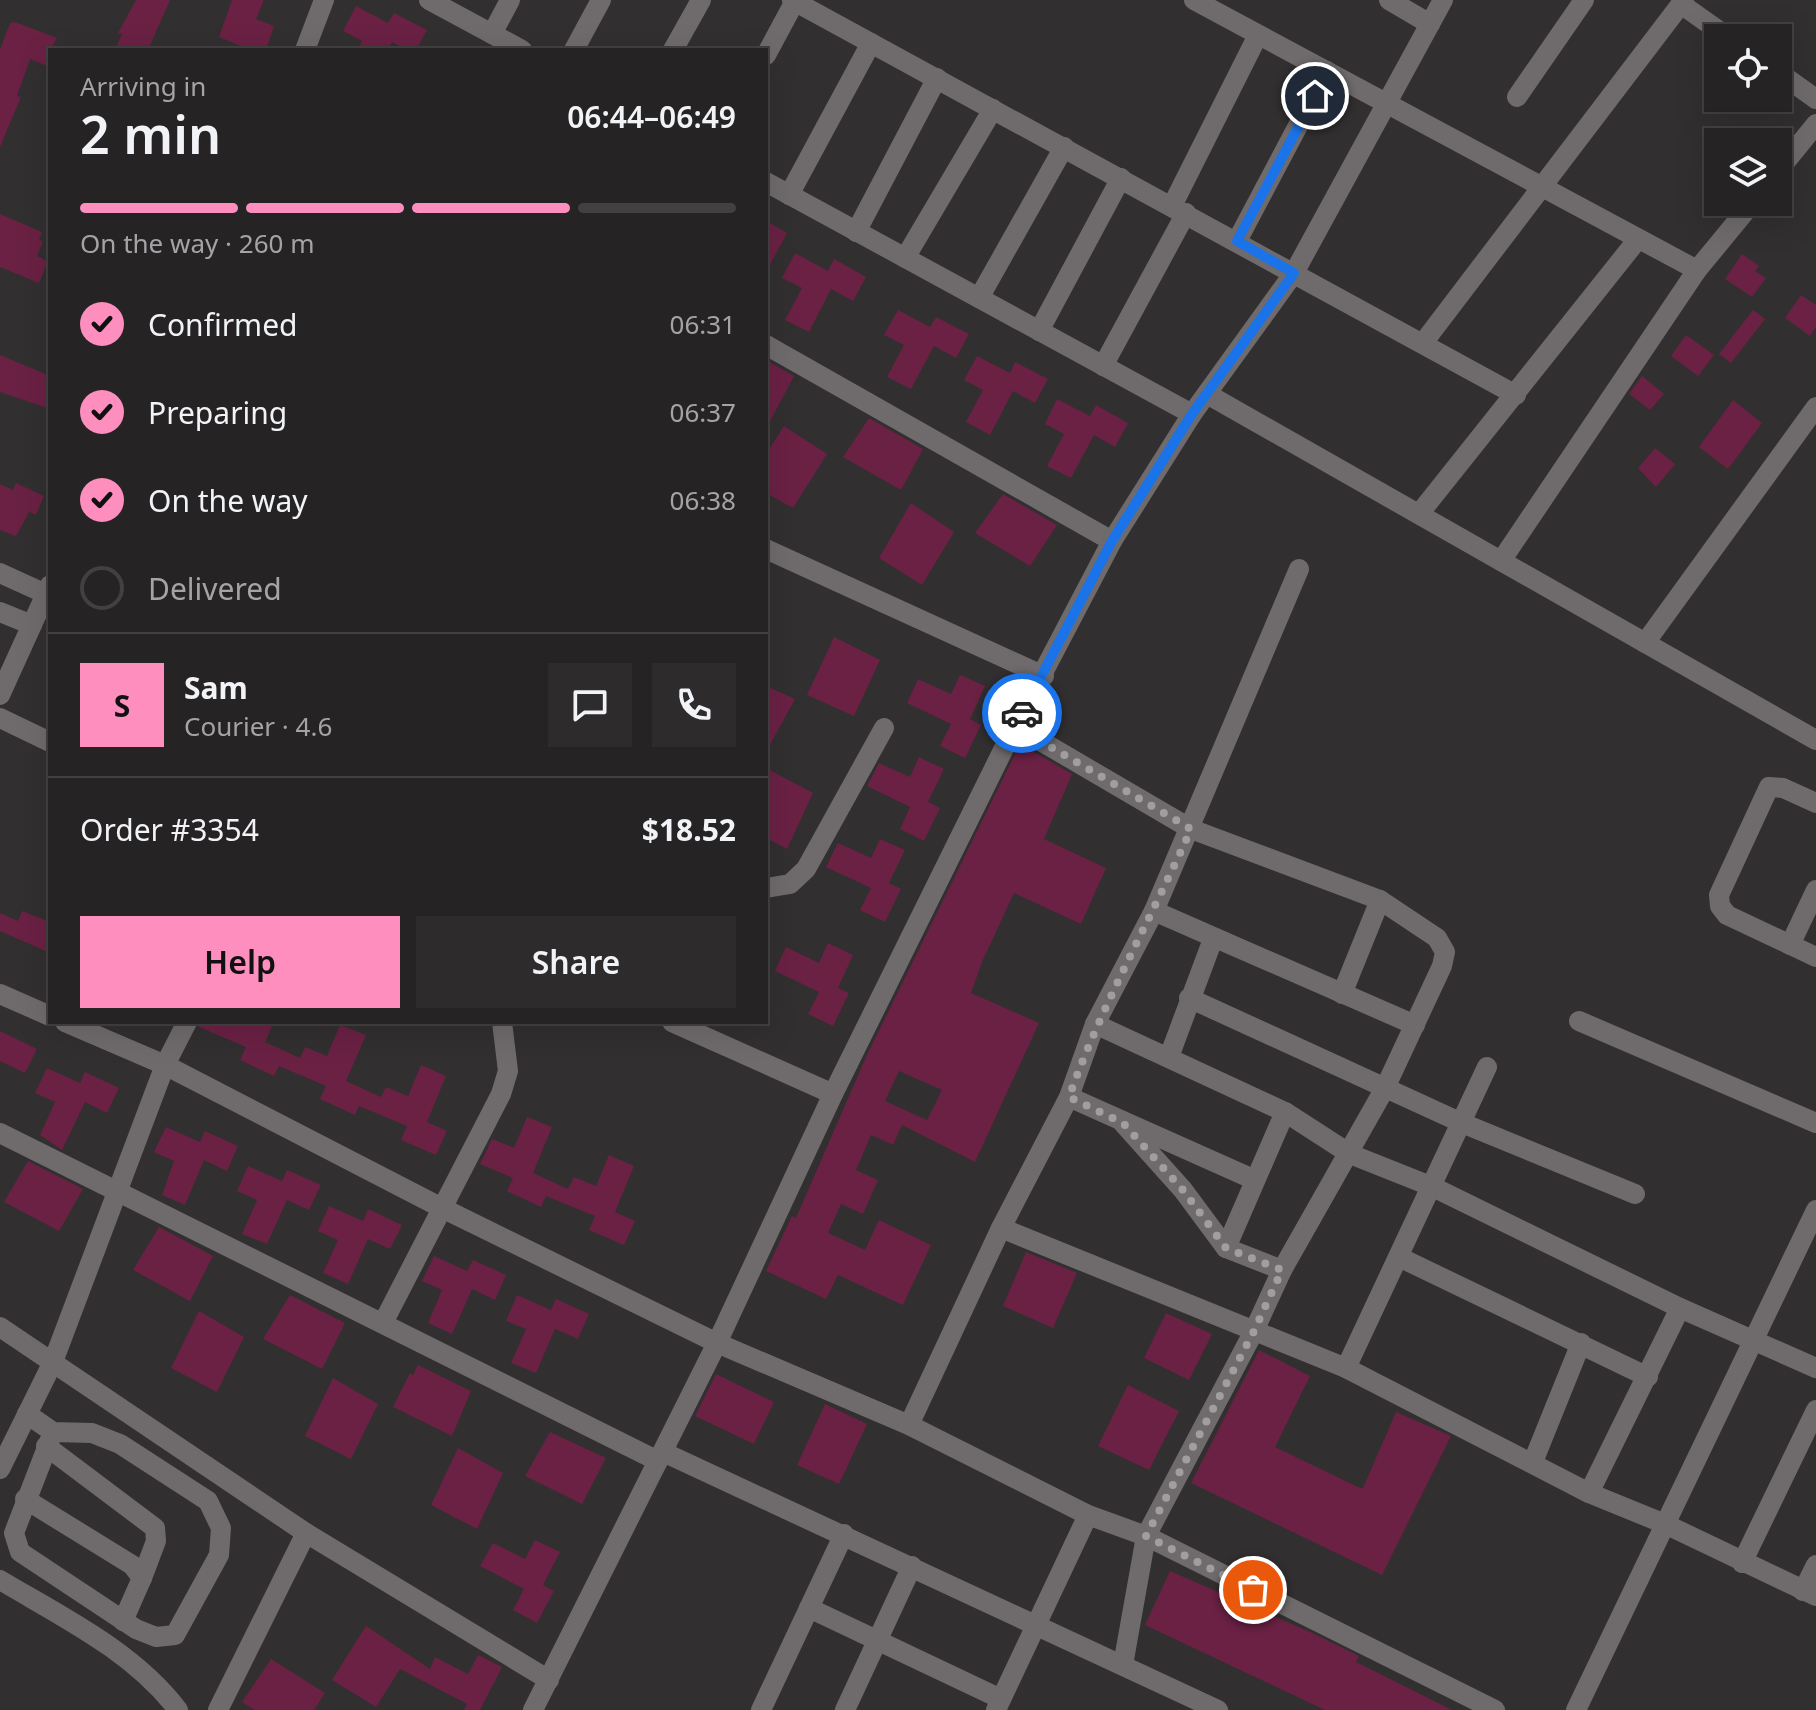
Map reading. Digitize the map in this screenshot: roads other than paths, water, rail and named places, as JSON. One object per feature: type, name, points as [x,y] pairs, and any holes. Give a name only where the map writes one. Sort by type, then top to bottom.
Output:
[{"type":"street","points":[[306,48],[324,0]]},
{"type":"street","points":[[429,0],[518,48]]},
{"type":"street","points":[[492,34],[510,0]]},
{"type":"street","points":[[575,48],[601,0]]},
{"type":"street","points":[[674,48],[701,0]]},
{"type":"street","points":[[1194,0],[1218,6],[1258,35],[1697,270]]},
{"type":"street","points":[[1389,0],[1430,24]]},
{"type":"street","points":[[533,1710],[717,1343],[833,1094],[1015,726],[1044,676],[1112,541],[1192,414],[1294,273],[1443,0]]},
{"type":"street","points":[[1517,97],[1584,0]]},
{"type":"street","points":[[768,51],[794,1],[1516,395]]},
{"type":"street","points":[[1423,343],[1682,2],[1711,24]]},
{"type":"street","points":[[1103,366],[1179,210],[1258,35]]},
{"type":"street","points":[[789,195],[871,43]]},
{"type":"street","points":[[1237,241],[1327,71]]},
{"type":"street","points":[[856,232],[937,78]]},
{"type":"street","points":[[1792,82],[1816,99]]},
{"type":"street","points":[[905,258],[993,109]]},
{"type":"street","points":[[1792,154],[1816,125]]},
{"type":"street","points":[[979,298],[1064,147]]},
{"type":"street","points":[[1039,331],[1121,178]]},
{"type":"street","points":[[768,183],[1192,414]]},
{"type":"street","points":[[1501,561],[1697,270],[1741,216]]},
{"type":"street","points":[[1419,514],[1638,239]]},
{"type":"street","points":[[768,346],[1112,541]]},
{"type":"street","points":[[1207,394],[1816,740]]},
{"type":"street","points":[[1645,643],[1816,407]]},
{"type":"street","points":[[768,550],[1044,676]]},
{"type":"street","points":[[909,1425],[1001,1228],[1069,1097],[1095,1024],[1154,911],[1299,569]]},
{"type":"street","points":[[0,573],[48,589],[0,695]]},
{"type":"street","points":[[0,612],[32,625]]},
{"type":"street","points":[[0,718],[48,741]]},
{"type":"street","points":[[1015,726],[1191,829],[1380,900],[1437,938],[1445,952],[1442,966],[1385,1088],[1282,1270],[1254,1331],[1146,1536],[1123,1665]]},
{"type":"street","points":[[768,888],[790,884],[806,869],[884,728]]},
{"type":"street","points":[[1816,803],[1783,788],[1769,787],[1719,895],[1720,906],[1727,915],[1816,957]]},
{"type":"street","points":[[1790,945],[1816,890]]},
{"type":"street","points":[[1342,994],[1380,900]]},
{"type":"street","points":[[1154,911],[1415,1025]]},
{"type":"street","points":[[1169,1057],[1213,939]]},
{"type":"street","points":[[0,994],[48,1015]]},
{"type":"street","points":[[1189,998],[1462,1123],[1635,1194]]},
{"type":"street","points":[[1579,1021],[1816,1123]]},
{"type":"street","points":[[70,1024],[165,1065],[440,1207],[717,1343],[909,1425],[1088,1515],[1146,1536],[1495,1710]]},
{"type":"street","points":[[0,1469],[53,1362],[165,1065],[186,1024]]},
{"type":"street","points":[[383,1323],[440,1207],[501,1094],[508,1071],[502,1024]]},
{"type":"street","points":[[676,1024],[833,1094]]},
{"type":"street","points":[[1095,1024],[1285,1112],[1350,1154],[1433,1187],[1680,1308],[1753,1337],[1816,1368]]},
{"type":"street","points":[[1346,1368],[1401,1258],[1487,1067]]},
{"type":"street","points":[[1069,1097],[1255,1180]]},
{"type":"street","points":[[1226,1248],[1285,1112]]},
{"type":"street","points":[[1123,1123],[1183,1190],[1226,1248],[1282,1270]]},
{"type":"street","points":[[0,1133],[383,1323],[661,1456],[844,1534],[1218,1710]]},
{"type":"street","points":[[1576,1710],[1816,1210]]},
{"type":"street","points":[[1001,1228],[1346,1368],[1589,1493],[1665,1524],[1809,1593],[1816,1565]]},
{"type":"street","points":[[1401,1258],[1648,1377]]},
{"type":"street","points":[[1589,1493],[1680,1308]]},
{"type":"street","points":[[0,1327],[306,1533],[549,1680]]},
{"type":"street","points":[[1533,1462],[1581,1343]]},
{"type":"street","points":[[1742,1563],[1811,1434],[1816,1410]]},
{"type":"street","points":[[27,1414],[50,1439],[155,1528],[156,1541],[123,1621]]},
{"type":"street","points":[[92,1433],[120,1444],[208,1501],[221,1528],[219,1555],[175,1635],[156,1637],[123,1621],[20,1552],[14,1533],[50,1439],[92,1433]]},
{"type":"street","points":[[25,1499],[132,1565],[142,1578]]},
{"type":"street","points":[[809,1608],[999,1704],[1088,1515]]},
{"type":"street","points":[[218,1710],[306,1533]]},
{"type":"street","points":[[761,1710],[844,1534]]},
{"type":"street","points":[[845,1710],[912,1566]]},
{"type":"street","points":[[0,1580],[106,1644],[161,1687],[178,1710]]}]
